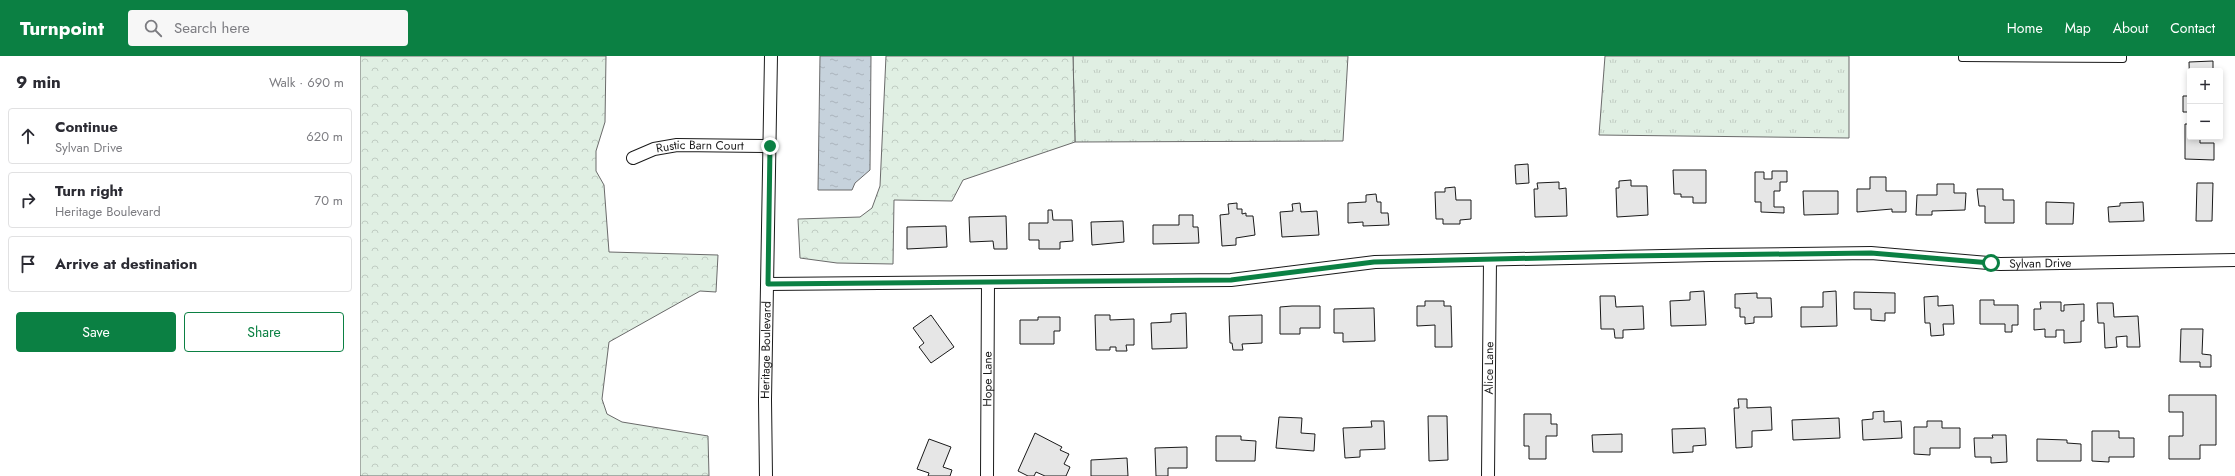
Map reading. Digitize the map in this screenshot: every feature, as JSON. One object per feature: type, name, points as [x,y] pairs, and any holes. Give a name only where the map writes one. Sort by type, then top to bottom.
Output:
[{"type":"street","name":"Heritage Boulevard","points":[[766,476],[765,400],[771,56]]},
{"type":"street","name":"Rustic Barn Court","points":[[633,158],[654,149],[677,145],[770,146]]},
{"type":"street","name":"Sylvan Drive","points":[[768,284],[1231,280],[1374,262],[1871,253],[2000,264],[2235,260]]},
{"type":"street","name":"Alice Lane","points":[[1488,476],[1490,260]]},
{"type":"street","name":"Hope Lane","points":[[986,476],[988,283]]},
{"type":"lane","points":[[1962,56],[1962,58],[2108,59],[2123,59],[2123,56]]},
{"type":"green space","points":[[360,56],[606,56],[605,122],[596,151],[596,171],[604,185],[609,252],[718,255],[716,292],[700,291],[609,342],[602,399],[607,414],[622,422],[708,436],[709,476],[360,476]]},
{"type":"green space","points":[[886,56],[1073,56],[1075,142],[963,180],[952,201],[894,200],[893,264],[837,263],[800,258],[798,219],[860,217],[872,208],[880,186]]},
{"type":"green space","points":[[1073,56],[1348,56],[1343,141],[1075,142]]},
{"type":"green space","points":[[1605,56],[1849,56],[1849,138],[1599,135]]},
{"type":"water","points":[[820,56],[871,56],[870,170],[855,183],[852,190],[818,190]]},
{"type":"building","points":[[2213,61],[2213,68],[2189,68],[2189,62]]},
{"type":"building","points":[[2183,96],[2187,96],[2187,112],[2183,112]]},
{"type":"building","points":[[2185,124],[2187,124],[2187,140],[2200,140],[2200,143],[2214,143],[2214,160],[2185,159]]},
{"type":"building","points":[[1528,164],[1529,183],[1516,184],[1515,165]]},
{"type":"building","points":[[1673,170],[1706,170],[1706,203],[1693,203],[1693,197],[1681,197],[1681,194],[1674,194]]},
{"type":"building","points":[[1772,171],[1787,171],[1787,182],[1780,182],[1780,191],[1774,191],[1774,207],[1784,207],[1784,213],[1761,212],[1761,202],[1755,202],[1755,172],[1764,172],[1764,179],[1772,179]]},
{"type":"building","points":[[1870,177],[1886,177],[1886,191],[1906,191],[1906,212],[1892,212],[1892,209],[1857,212],[1857,189],[1870,189]]},
{"type":"building","points":[[1631,180],[1631,186],[1647,186],[1648,215],[1617,217],[1616,188],[1619,188],[1619,181]]},
{"type":"building","points":[[1559,182],[1559,189],[1566,188],[1567,216],[1535,217],[1534,189],[1538,189],[1537,183]]},
{"type":"building","points":[[2197,183],[2213,183],[2212,221],[2196,221]]},
{"type":"building","points":[[1937,184],[1954,184],[1954,193],[1966,193],[1965,210],[1932,211],[1932,215],[1916,215],[1917,195],[1937,195]]},
{"type":"building","points":[[1455,187],[1456,200],[1471,200],[1471,219],[1460,220],[1460,224],[1443,224],[1443,219],[1436,219],[1435,192],[1445,192],[1445,188]]},
{"type":"building","points":[[1977,189],[2003,189],[2003,200],[2014,200],[2014,223],[1985,223],[1985,206],[1979,206]]},
{"type":"building","points":[[1803,191],[1838,191],[1838,214],[1804,215]]},
{"type":"building","points":[[1376,194],[1377,202],[1381,202],[1381,213],[1388,213],[1389,225],[1363,226],[1363,222],[1348,223],[1348,203],[1366,202],[1366,195]]},
{"type":"building","points":[[2046,202],[2074,203],[2073,224],[2046,224]]},
{"type":"building","points":[[2143,202],[2144,221],[2109,222],[2108,207],[2120,206],[2120,203]]},
{"type":"building","points":[[1237,203],[1237,209],[1242,209],[1242,214],[1246,213],[1246,216],[1253,216],[1255,235],[1236,238],[1236,245],[1222,246],[1220,215],[1229,214],[1228,204]]},
{"type":"building","points":[[1300,203],[1301,212],[1317,211],[1319,235],[1282,237],[1280,212],[1293,211],[1292,204]]},
{"type":"building","points":[[1048,210],[1052,210],[1053,220],[1072,220],[1073,241],[1060,242],[1060,249],[1039,249],[1039,240],[1029,240],[1029,223],[1048,223]]},
{"type":"building","points":[[1179,215],[1193,215],[1193,227],[1198,227],[1199,243],[1153,244],[1153,225],[1179,225]]},
{"type":"building","points":[[1006,216],[1007,249],[994,249],[993,241],[970,242],[969,217]]},
{"type":"building","points":[[1123,221],[1124,242],[1092,245],[1091,222]]},
{"type":"building","points":[[946,226],[947,247],[907,249],[907,227]]},
{"type":"building","points":[[1704,291],[1706,325],[1671,326],[1670,301],[1690,300],[1690,292]]},
{"type":"building","points":[[1836,291],[1837,326],[1801,327],[1801,307],[1823,307],[1823,292]]},
{"type":"building","points":[[1854,292],[1895,293],[1895,313],[1885,313],[1885,321],[1871,320],[1871,309],[1854,309]]},
{"type":"building","points":[[1757,293],[1757,298],[1771,298],[1772,317],[1754,317],[1754,323],[1745,324],[1745,317],[1740,317],[1740,308],[1735,308],[1735,294]]},
{"type":"building","points":[[1600,296],[1615,296],[1616,307],[1643,306],[1644,329],[1623,330],[1623,338],[1615,338],[1614,329],[1601,329]]},
{"type":"building","points":[[1938,296],[1938,306],[1953,305],[1954,324],[1943,324],[1944,335],[1931,336],[1930,323],[1925,323],[1924,297]]},
{"type":"building","points":[[1980,300],[1994,300],[1994,305],[2018,305],[2018,325],[2012,325],[2012,332],[2005,332],[2005,324],[1980,324]]},
{"type":"building","points":[[1425,301],[1444,301],[1444,306],[1451,306],[1452,347],[1435,347],[1435,325],[1417,326],[1417,306],[1425,306]]},
{"type":"building","points":[[2040,302],[2061,302],[2061,311],[2064,311],[2064,305],[2084,304],[2084,321],[2081,321],[2081,342],[2064,343],[2064,330],[2056,330],[2056,337],[2045,337],[2045,329],[2034,330],[2034,309],[2041,309]]},
{"type":"building","points":[[2097,303],[2113,303],[2114,317],[2138,316],[2140,347],[2127,347],[2127,336],[2116,337],[2117,347],[2105,348],[2104,323],[2098,323]]},
{"type":"building","points":[[1320,306],[1320,328],[1300,328],[1300,334],[1280,334],[1280,307]]},
{"type":"building","points":[[1374,308],[1375,341],[1343,342],[1343,333],[1334,333],[1334,309]]},
{"type":"building","points":[[1186,313],[1187,348],[1152,349],[1151,323],[1171,322],[1171,314]]},
{"type":"building","points":[[931,315],[954,347],[931,363],[919,347],[924,343],[913,328]]},
{"type":"building","points":[[1095,315],[1110,315],[1110,320],[1134,319],[1134,345],[1126,345],[1127,351],[1116,351],[1116,347],[1110,347],[1110,350],[1096,350]]},
{"type":"building","points":[[1262,315],[1262,343],[1242,344],[1243,350],[1233,350],[1232,343],[1230,343],[1229,316]]},
{"type":"building","points":[[1038,317],[1060,317],[1060,331],[1054,331],[1054,344],[1020,344],[1020,320],[1038,320]]},
{"type":"building","points":[[2181,329],[2203,329],[2202,354],[2211,355],[2211,367],[2200,367],[2200,362],[2180,362]]},
{"type":"building","points":[[2169,395],[2216,395],[2216,445],[2200,445],[2200,459],[2169,459],[2169,436],[2183,436],[2183,412],[2169,412]]},
{"type":"building","points":[[1738,399],[1747,399],[1747,408],[1771,407],[1772,430],[1752,431],[1752,447],[1736,448],[1734,408],[1739,408]]},
{"type":"building","points":[[1884,411],[1884,422],[1901,421],[1902,438],[1863,440],[1862,420],[1873,419],[1873,412]]},
{"type":"building","points":[[1524,414],[1551,414],[1551,424],[1557,424],[1557,436],[1546,436],[1546,459],[1529,459],[1529,446],[1524,446]]},
{"type":"building","points":[[1428,416],[1447,416],[1448,460],[1429,461]]},
{"type":"building","points":[[1279,417],[1302,418],[1301,433],[1315,434],[1314,451],[1276,448]]},
{"type":"building","points":[[1839,418],[1840,438],[1793,440],[1792,420]]},
{"type":"building","points":[[1371,421],[1384,421],[1385,449],[1360,450],[1360,457],[1345,458],[1343,428],[1372,427]]},
{"type":"building","points":[[1927,421],[1942,421],[1942,428],[1960,428],[1960,448],[1930,448],[1930,455],[1914,454],[1914,427],[1927,427]]},
{"type":"building","points":[[1705,428],[1706,445],[1693,446],[1693,452],[1673,453],[1672,429]]},
{"type":"building","points":[[2092,431],[2119,431],[2119,438],[2134,438],[2134,457],[2109,457],[2109,462],[2092,461]]},
{"type":"building","points":[[1035,433],[1062,447],[1060,450],[1069,454],[1064,464],[1070,467],[1066,476],[1045,476],[1036,472],[1034,476],[1028,476],[1018,471]]},
{"type":"building","points":[[1622,434],[1622,452],[1593,452],[1592,435]]},
{"type":"building","points":[[1992,435],[2006,435],[2007,462],[1991,463],[1991,457],[1975,457],[1974,438],[1993,438]]},
{"type":"building","points":[[1216,436],[1241,436],[1241,440],[1256,441],[1255,461],[1216,461]]},
{"type":"building","points":[[929,439],[951,447],[943,467],[952,470],[950,476],[928,476],[929,473],[917,469]]},
{"type":"building","points":[[2037,439],[2067,440],[2067,443],[2081,444],[2081,461],[2037,461]]},
{"type":"building","points":[[1187,447],[1187,468],[1168,468],[1168,476],[1156,476],[1155,448]]},
{"type":"building","points":[[1127,458],[1128,476],[1091,476],[1091,460]]},
{"type":"route","points":[[770,146],[768,284],[1231,280],[1285,275],[1351,264],[1374,262],[1625,256],[1871,253],[1900,254],[1991,263]]}]
